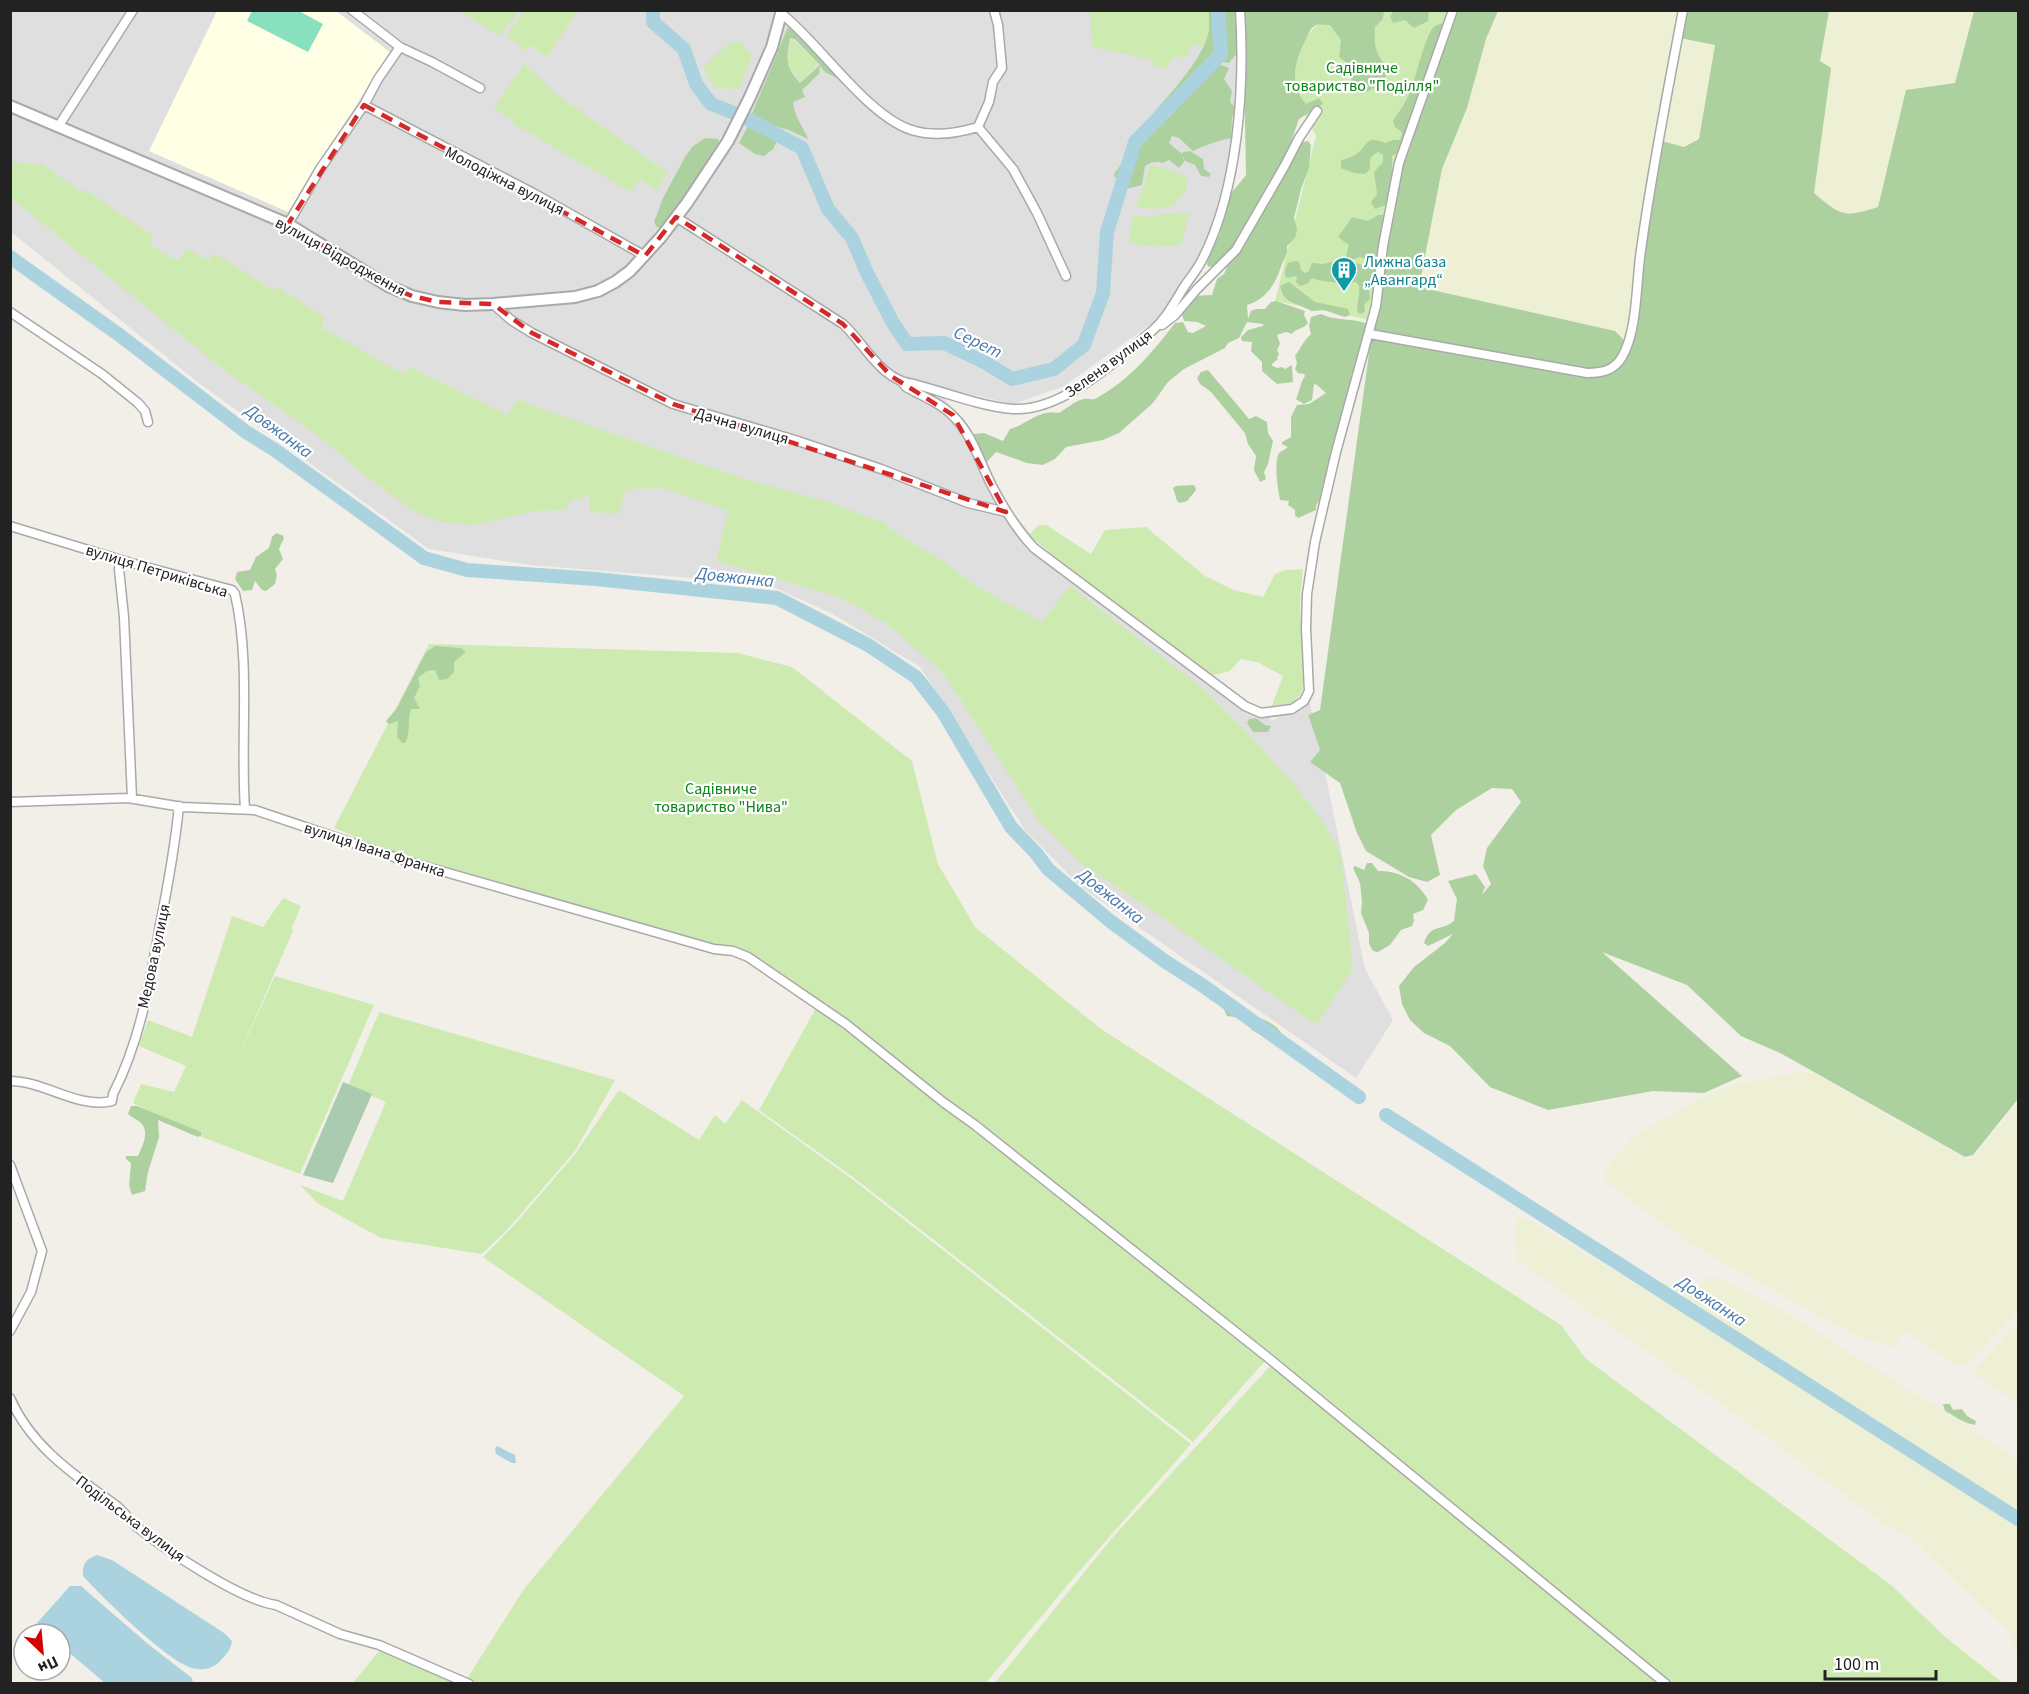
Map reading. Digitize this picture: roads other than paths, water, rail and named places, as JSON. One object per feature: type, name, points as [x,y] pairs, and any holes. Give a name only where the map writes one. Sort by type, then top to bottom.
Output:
[{"type":"street","points":[[58,127],[133,10]]},
{"type":"street","points":[[352,10],[400,47],[480,88]]},
{"type":"street","points":[[978,127],[989,102],[993,82],[1002,68],[994,10]]},
{"type":"street","name":"Зелена вулиця","points":[[676,218],[843,324],[855,335],[872,359],[891,376],[903,383],[1010,409],[1032,408],[1061,398],[1079,387],[1161,323],[1201,262],[1227,189],[1235,145],[1242,86],[1240,10]]},
{"type":"street","points":[[903,383],[953,415],[964,429],[1016,529],[1034,548],[1245,706],[1262,713],[1292,709],[1304,701],[1309,691],[1306,628],[1311,567],[1336,452],[1376,306],[1383,246],[1400,163],[1453,10]]},
{"type":"street","points":[[1370,333],[1587,373],[1603,373],[1614,366],[1622,357],[1635,316],[1636,282],[1654,159],[1683,10]]},
{"type":"street","points":[[782,12],[865,99],[904,127],[916,132],[940,134],[978,127]]},
{"type":"street","name":"вулиця Відродження","points":[[10,106],[288,224],[388,286],[412,296],[438,302],[493,304],[575,297],[598,291],[622,277],[645,256],[676,218],[728,141],[772,47],[782,12]]},
{"type":"street","points":[[288,224],[320,169],[400,47]]},
{"type":"street","name":"Молодіжна вулиця","points":[[364,105],[535,194],[645,256]]},
{"type":"street","points":[[1152,331],[1169,321],[1236,250],[1299,138],[1317,111]]},
{"type":"street","points":[[978,127],[1013,170],[1037,213],[1066,276]]},
{"type":"street","name":"Дачна вулиця","points":[[493,304],[511,320],[532,333],[672,405],[795,440],[881,469],[968,503],[1006,512]]},
{"type":"street","points":[[10,312],[102,374],[138,403],[145,411],[148,422]]},
{"type":"street","name":"вулиця Петриківська","points":[[10,526],[120,560],[232,590],[235,594],[241,638],[245,809]]},
{"type":"street","points":[[120,560],[132,798]]},
{"type":"street","name":"вулиця Івана Франка","points":[[10,802],[94,797],[132,798],[179,806],[255,810],[403,860],[714,949],[733,951],[754,960],[846,1024],[975,1125],[1266,1356],[1666,1683]]},
{"type":"street","name":"Медова вулиця","points":[[10,1081],[28,1082],[91,1102],[112,1101],[131,1053],[146,999],[175,846],[179,806]]},
{"type":"street","points":[[10,1165],[42,1251],[32,1292],[10,1331]]},
{"type":"street","name":"Подільська вулиця","points":[[10,1398],[26,1427],[41,1444],[84,1484],[118,1507],[136,1526],[178,1556],[228,1586],[340,1634],[379,1645],[469,1683]]},
{"type":"water","points":[[497,1446],[515,1455],[516,1463],[496,1454]]},
{"type":"water","points":[[97,1555],[112,1560],[224,1633],[232,1641],[227,1653],[218,1663],[208,1669],[192,1668],[167,1654],[119,1612],[83,1576],[86,1562]]},
{"type":"water","points":[[70,1586],[81,1586],[148,1644],[192,1678],[193,1683],[105,1683],[72,1655],[72,1622],[38,1622]]},
{"type":"waterway","name":"Серет","points":[[653,10],[653,22],[684,49],[696,84],[711,104],[742,116],[802,148],[828,209],[852,238],[867,273],[893,323],[907,344],[944,343],[984,362],[1012,379],[1054,369],[1084,345],[1103,293],[1107,232],[1135,142],[1221,54],[1218,10]]},
{"type":"waterway","name":"Довжанка","points":[[10,257],[118,334],[246,432],[275,450],[424,558],[467,570],[596,579],[777,598],[868,645],[916,677],[943,712],[1011,827],[1048,869],[1110,921],[1359,1097]]},
{"type":"waterway","name":"Довжанка","points":[[1386,1115],[2018,1519]]},
{"type":"place","name":"Лижна база „Авангард“","points":[[1344,293]]},
{"type":"park label","name":"Садівниче товариство \"Поділля\"","points":[[1362,76]]},
{"type":"park label","name":"Садівниче товариство \"Нива\"","points":[[721,797]]}]
